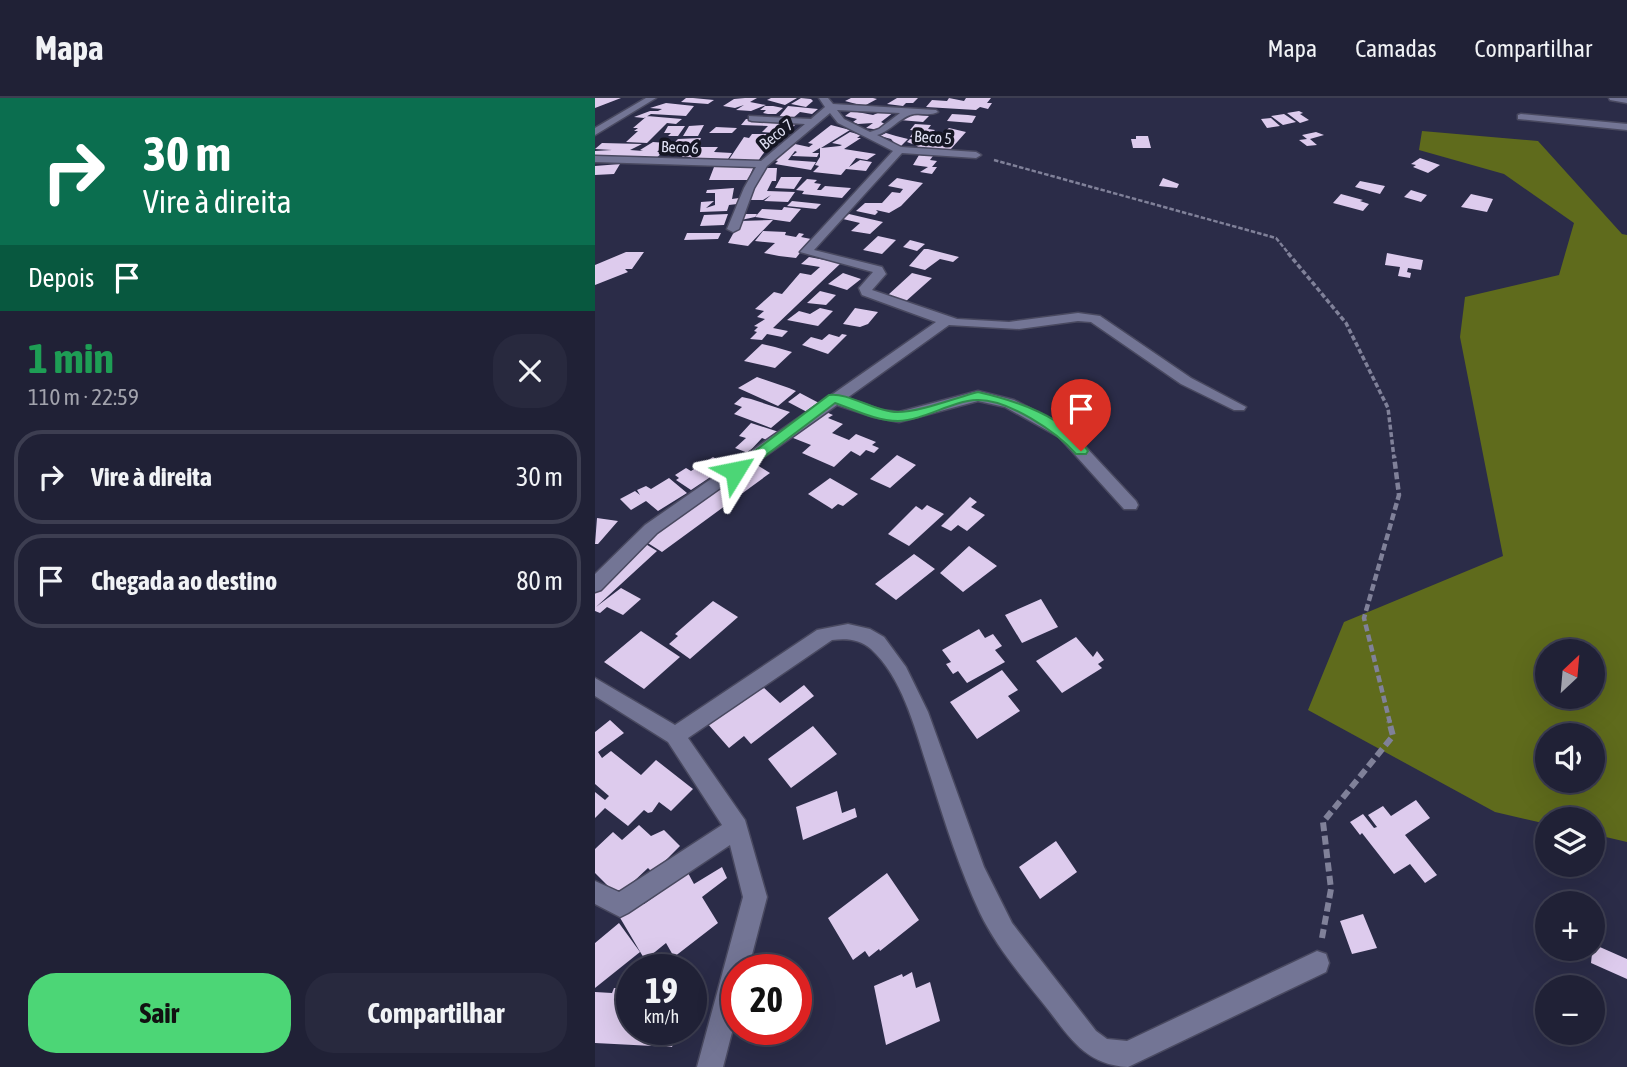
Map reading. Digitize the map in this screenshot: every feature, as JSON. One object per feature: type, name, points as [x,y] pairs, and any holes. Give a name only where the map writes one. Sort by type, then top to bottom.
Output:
[{"type":"street","points":[[595,132],[652,98]]},
{"type":"street","name":"Beco 5","points":[[823,98],[841,121],[899,150],[976,155]]},
{"type":"street","points":[[1612,98],[1627,100]]},
{"type":"street","points":[[894,110],[930,100]]},
{"type":"street","points":[[831,107],[933,112]]},
{"type":"street","name":"Beco 7","points":[[733,229],[749,188],[763,164],[831,107]]},
{"type":"street","points":[[870,135],[883,131],[909,111]]},
{"type":"street","points":[[1521,117],[1627,127]]},
{"type":"street","points":[[752,118],[815,122]]},
{"type":"street","points":[[899,150],[806,252],[878,270],[880,274],[865,288],[866,292],[946,321],[993,327],[1034,325],[1073,316],[1095,319],[1186,381],[1239,407]]},
{"type":"street","name":"Beco 6","points":[[595,159],[763,164]]},
{"type":"street","points":[[595,585],[651,529],[756,457],[833,398],[946,321]]},
{"type":"street","points":[[833,398],[879,414],[899,416],[978,396],[1009,403],[1064,433],[1130,505]]},
{"type":"street","points":[[675,736],[824,635],[840,630],[855,631],[881,647],[913,698],[964,844],[989,906],[1015,949],[1091,1046],[1111,1055],[1128,1054],[1317,963]]},
{"type":"street","points":[[595,686],[675,736],[737,828],[755,897],[709,1067]]},
{"type":"street","points":[[595,892],[620,905],[737,828]]},
{"type":"path","points":[[976,155],[1276,238],[1346,323],[1388,408],[1399,495],[1364,618],[1393,736],[1323,822],[1331,889],[1317,963]]},
{"type":"green space","points":[[1422,131],[1538,141],[1622,234],[1627,235],[1627,842],[1605,837],[1605,807],[1535,807],[1535,821],[1495,812],[1308,710],[1344,622],[1503,556],[1460,337],[1465,297],[1559,275],[1574,223],[1504,174],[1419,150]]},
{"type":"building","points":[[595,98],[621,98],[595,108]]},
{"type":"building","points":[[686,98],[714,100],[708,104],[681,102]]},
{"type":"building","points":[[757,98],[750,102],[766,105],[751,111],[736,110],[744,105],[735,108],[723,106],[734,99]]},
{"type":"building","points":[[797,98],[785,105],[767,100]]},
{"type":"building","points":[[801,98],[813,101],[806,107],[791,104]]},
{"type":"building","points":[[851,98],[877,99],[864,106],[845,101]]},
{"type":"building","points":[[897,98],[918,98],[903,106],[887,104]]},
{"type":"building","points":[[949,98],[964,101],[966,98],[991,98],[987,103],[992,103],[988,109],[980,107],[976,110],[926,107],[932,100],[947,101]]},
{"type":"building","points":[[666,103],[694,106],[686,116],[651,114],[644,118],[634,117],[658,111],[662,109],[650,108]]},
{"type":"building","points":[[765,106],[783,108],[776,114],[768,114],[763,113],[766,110],[760,110]]},
{"type":"building","points":[[788,106],[818,109],[812,114],[800,112],[793,118],[778,118]]},
{"type":"building","points":[[885,110],[894,112],[881,122],[887,125],[880,130],[866,128],[873,123],[858,124],[853,122],[857,119],[845,116],[852,111],[873,115]]},
{"type":"building","points":[[1299,111],[1309,120],[1300,123],[1287,113]]},
{"type":"building","points":[[906,114],[929,116],[923,122],[900,120]]},
{"type":"building","points":[[952,114],[976,116],[972,123],[947,121]]},
{"type":"building","points":[[1284,114],[1296,122],[1283,125],[1271,116]]},
{"type":"building","points":[[647,116],[682,119],[676,124],[667,123],[647,143],[626,142],[638,131],[634,131],[638,128],[633,128]]},
{"type":"building","points":[[1271,118],[1280,126],[1267,128],[1261,119]]},
{"type":"building","points":[[746,119],[798,122],[786,134],[762,132],[768,126],[741,125]]},
{"type":"building","points":[[915,124],[931,125],[928,129],[935,130],[932,133],[942,134],[949,128],[966,132],[950,150],[916,148],[918,146],[907,142],[910,139],[945,144],[951,141],[910,137],[913,133],[924,135],[926,132],[910,130]]},
{"type":"building","points":[[704,125],[698,136],[683,136],[689,126]]},
{"type":"building","points":[[831,125],[850,130],[821,148],[842,145],[832,143],[850,132],[861,135],[857,138],[861,138],[844,149],[876,154],[867,160],[856,158],[849,167],[860,160],[872,162],[866,171],[846,169],[841,175],[813,172],[819,166],[815,165],[820,157],[820,148],[812,153],[819,153],[817,157],[792,156],[797,152],[795,151],[788,160],[816,162],[811,170],[775,164],[778,161],[774,160],[779,154],[795,144],[809,147],[813,144],[808,143]]},
{"type":"building","points":[[668,126],[685,126],[678,136],[668,136],[671,133],[664,133]]},
{"type":"building","points":[[716,127],[737,128],[732,133],[709,133]]},
{"type":"building","points":[[1316,132],[1324,135],[1310,139],[1317,145],[1307,146],[1299,140],[1307,139],[1302,135]]},
{"type":"building","points":[[886,133],[908,139],[900,147],[891,139],[880,136]]},
{"type":"building","points":[[752,134],[777,134],[775,137],[769,137],[764,147],[768,147],[758,161],[728,161],[744,137],[749,138]]},
{"type":"building","points":[[1136,136],[1148,136],[1151,148],[1133,148],[1131,139],[1136,139]]},
{"type":"building","points":[[701,138],[698,145],[686,146],[687,143],[683,143],[680,147],[689,147],[683,155],[662,155],[678,139]]},
{"type":"building","points":[[653,142],[667,143],[657,152],[663,152],[653,161],[595,156],[595,151],[612,150],[595,149],[602,143],[642,144],[630,150],[643,151],[640,150]]},
{"type":"building","points":[[691,147],[718,147],[714,152],[732,153],[726,162],[694,158],[687,162],[691,157],[682,157]]},
{"type":"building","points":[[919,155],[933,156],[930,160],[937,161],[932,167],[937,167],[932,174],[920,172],[928,167],[913,165]]},
{"type":"building","points":[[1420,158],[1440,165],[1428,173],[1411,164]]},
{"type":"building","points":[[620,164],[614,174],[595,175],[595,166]]},
{"type":"building","points":[[754,166],[748,180],[709,180],[714,167]]},
{"type":"building","points":[[762,168],[777,168],[776,181],[772,181],[767,191],[795,192],[788,202],[764,201],[771,195],[763,200],[747,200],[758,176],[763,176]]},
{"type":"building","points":[[781,177],[802,177],[794,189],[775,188]]},
{"type":"building","points":[[897,178],[923,183],[901,206],[889,213],[876,210],[878,212],[875,215],[856,211],[865,203],[882,203],[892,192],[900,193],[903,189],[888,186]]},
{"type":"building","points":[[1163,178],[1179,184],[1177,188],[1159,186]]},
{"type":"building","points":[[807,179],[817,180],[814,183],[821,184],[817,190],[825,186],[851,188],[842,198],[802,194],[804,191],[796,190]]},
{"type":"building","points":[[1360,181],[1385,186],[1380,194],[1355,187]]},
{"type":"building","points":[[734,188],[732,199],[739,198],[737,204],[729,205],[727,211],[700,212],[701,202],[714,201],[706,208],[715,205],[715,193],[706,193],[707,190]]},
{"type":"building","points":[[1411,190],[1427,195],[1421,202],[1404,197]]},
{"type":"building","points":[[1341,194],[1369,204],[1363,211],[1333,203]]},
{"type":"building","points":[[1471,194],[1493,199],[1487,212],[1461,207]]},
{"type":"building","points":[[792,201],[821,204],[816,209],[787,206]]},
{"type":"building","points":[[762,209],[801,209],[790,222],[755,217]]},
{"type":"building","points":[[728,214],[724,225],[700,226],[704,215]]},
{"type":"building","points":[[744,214],[757,214],[755,217],[741,220]]},
{"type":"building","points":[[849,214],[883,222],[870,234],[851,231],[860,223],[843,219]]},
{"type":"building","points":[[773,220],[748,246],[728,243],[740,221]]},
{"type":"building","points":[[763,231],[786,232],[785,235],[796,237],[799,233],[804,234],[801,237],[811,239],[796,258],[779,256],[764,253],[775,243],[755,241]]},
{"type":"building","points":[[687,233],[721,233],[718,239],[684,240]]},
{"type":"building","points":[[878,236],[896,240],[882,254],[863,250]]},
{"type":"building","points":[[910,240],[925,244],[917,251],[903,247]]},
{"type":"building","points":[[924,249],[959,257],[953,262],[940,259],[925,270],[909,266]]},
{"type":"building","points":[[626,252],[644,252],[632,269],[625,269],[628,272],[595,285],[595,265]]},
{"type":"building","points":[[1387,253],[1423,260],[1421,270],[1408,268],[1410,278],[1398,276],[1400,267],[1385,265]]},
{"type":"building","points":[[809,257],[841,263],[773,328],[788,331],[782,337],[767,334],[762,340],[750,339],[757,332],[754,331],[758,327],[754,326],[765,319],[757,317],[764,311],[755,309],[774,292],[782,294],[800,273],[811,275],[820,267],[801,264]]},
{"type":"building","points":[[843,273],[861,279],[847,290],[828,284]]},
{"type":"building","points":[[912,273],[932,278],[905,302],[888,295]]},
{"type":"building","points":[[820,291],[836,295],[826,305],[807,303]]},
{"type":"building","points":[[820,308],[833,311],[818,326],[787,320],[799,311],[810,314]]},
{"type":"building","points":[[855,308],[878,312],[868,324],[860,327],[843,324]]},
{"type":"building","points":[[829,334],[839,337],[842,334],[847,335],[828,354],[802,345],[811,337],[822,340]]},
{"type":"building","points":[[762,344],[792,352],[775,368],[744,361]]},
{"type":"building","points":[[757,377],[796,391],[778,406],[738,388]]},
{"type":"building","points":[[800,393],[819,403],[807,412],[788,402]]},
{"type":"building","points":[[742,397],[790,412],[771,428],[734,414],[742,407],[734,404]]},
{"type":"building","points":[[826,412],[833,415],[828,418],[843,424],[832,433],[849,440],[856,434],[876,442],[872,445],[879,448],[874,453],[866,450],[860,456],[851,451],[834,467],[802,453],[811,445],[788,436]]},
{"type":"building","points":[[751,423],[779,432],[769,441],[762,438],[748,453],[735,448],[746,438],[739,436]]},
{"type":"building","points":[[897,455],[916,465],[890,488],[870,479]]},
{"type":"building","points":[[713,457],[727,466],[691,490],[676,480],[679,478],[675,475],[686,468],[691,471]]},
{"type":"building","points":[[752,462],[770,473],[662,552],[643,540]]},
{"type":"building","points":[[669,478],[687,493],[658,511],[646,501],[631,510],[620,499],[635,491],[640,495],[637,490],[646,486],[651,489]]},
{"type":"building","points":[[830,478],[858,494],[843,506],[838,504],[832,509],[808,494]]},
{"type":"building","points":[[970,497],[977,502],[971,507],[985,515],[967,531],[958,525],[951,531],[941,526]]},
{"type":"building","points":[[927,505],[944,514],[909,546],[888,534],[916,506],[922,510]]},
{"type":"building","points":[[597,518],[618,521],[598,544],[595,544]]},
{"type":"building","points":[[644,543],[657,551],[596,607],[621,588],[641,599],[623,615],[607,607],[600,613],[595,611],[595,588]]},
{"type":"building","points":[[969,546],[997,566],[963,592],[940,573]]},
{"type":"building","points":[[914,554],[935,569],[896,600],[875,584]]},
{"type":"building","points":[[1041,599],[1058,627],[1022,643],[1005,615]]},
{"type":"building","points":[[713,601],[738,617],[690,659],[669,644],[678,636],[675,634]]},
{"type":"building","points":[[979,629],[985,638],[993,634],[1002,646],[995,650],[1005,662],[967,683],[958,671],[953,674],[946,664],[951,662],[942,650]]},
{"type":"building","points":[[641,631],[680,657],[644,689],[604,662]]},
{"type":"building","points":[[1076,637],[1093,657],[1097,651],[1104,660],[1098,664],[1102,668],[1062,693],[1036,661]]},
{"type":"building","points":[[1002,670],[1018,690],[1008,696],[1020,711],[977,739],[950,702]]},
{"type":"building","points":[[760,684],[780,703],[804,685],[814,696],[751,744],[744,736],[729,748],[707,723]]},
{"type":"building","points":[[610,720],[624,733],[598,752],[602,758],[611,751],[641,775],[656,760],[693,789],[671,811],[659,802],[652,812],[644,810],[628,826],[605,808],[595,818],[595,792],[605,800],[609,796],[595,784],[595,732]]},
{"type":"building","points":[[813,726],[837,754],[791,788],[768,759]]},
{"type":"building","points":[[837,791],[842,813],[855,808],[857,817],[803,840],[796,807]]},
{"type":"building","points":[[1416,800],[1430,818],[1405,835],[1437,875],[1425,883],[1410,864],[1394,874],[1350,822],[1363,814],[1374,828],[1377,827],[1368,815],[1383,806],[1391,816]]},
{"type":"building","points":[[639,825],[651,836],[664,830],[680,846],[653,873],[648,868],[618,896],[595,873],[595,849],[613,832],[622,840]]},
{"type":"building","points":[[1056,841],[1077,872],[1040,899],[1019,867]]},
{"type":"building","points":[[722,867],[727,878],[702,897],[718,923],[678,954],[672,954],[666,943],[652,954],[641,954],[619,916],[641,899],[644,904],[688,873],[694,884]]},
{"type":"building","points":[[887,873],[919,920],[880,951],[879,949],[869,957],[865,951],[853,960],[828,918]]},
{"type":"building","points":[[1363,914],[1377,948],[1352,954],[1340,921]]},
{"type":"building","points":[[619,923],[640,952],[616,954],[616,971],[595,988],[595,943]]},
{"type":"building","points":[[1605,949],[1627,959],[1627,979],[1591,963],[1605,961]]},
{"type":"building","points":[[912,972],[916,988],[930,982],[940,1021],[886,1045],[874,986]]},
{"type":"building","points":[[616,988],[616,1044],[595,1043],[595,992],[612,993]]},
{"type":"building","points":[[634,1045],[673,1045],[672,1047]]},
{"type":"route","points":[[735,471],[833,398],[879,414],[899,416],[933,410],[959,399],[978,396],[1009,403],[1064,433],[1081,451]]}]
